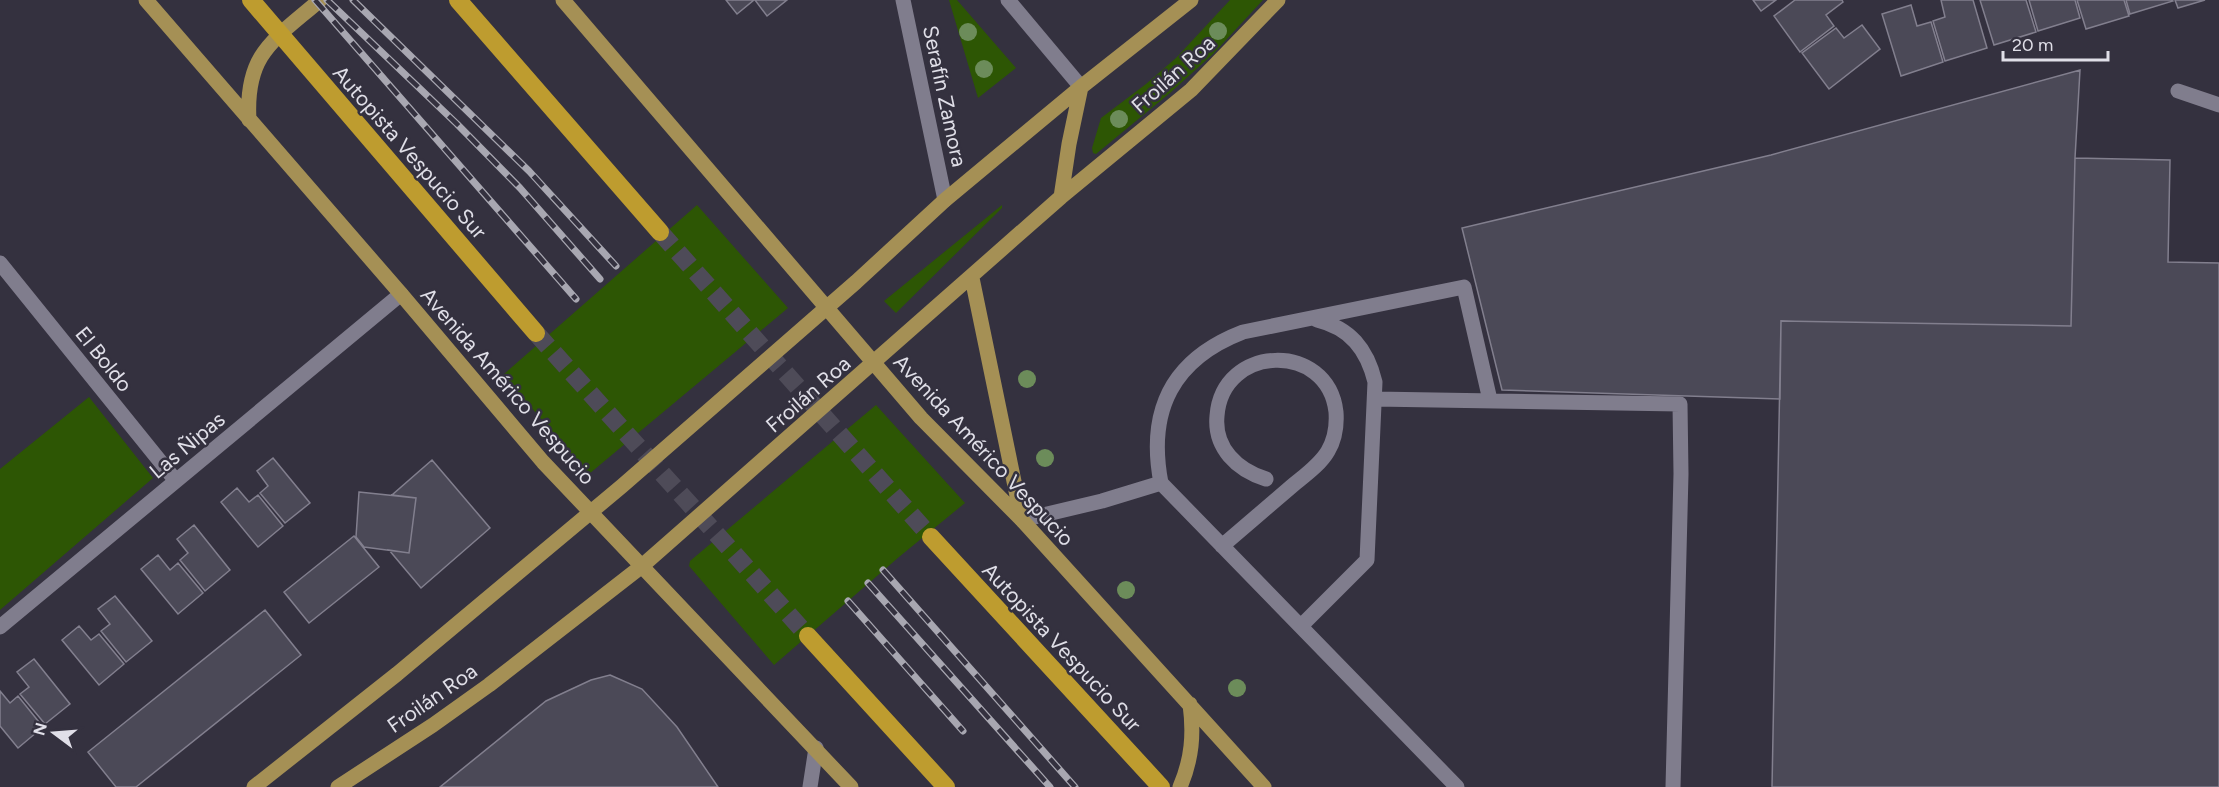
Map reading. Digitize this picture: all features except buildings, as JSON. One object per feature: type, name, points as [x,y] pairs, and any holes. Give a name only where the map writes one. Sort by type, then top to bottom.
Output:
[{"type":"highway","name":"Autopista Vespucio Sur","points":[[251,0],[536,333]]},
{"type":"highway","points":[[458,0],[660,232]]},
{"type":"highway","name":"Autopista Vespucio Sur","points":[[931,537],[1161,787]]},
{"type":"highway","points":[[808,636],[946,787]]},
{"type":"main road","name":"Avenida Américo Vespucio","points":[[146,0],[543,462],[851,787]]},
{"type":"main road","points":[[249,120],[249,89],[256,63],[265,48],[320,0]]},
{"type":"main road","name":"Avenida Américo Vespucio","points":[[563,0],[921,418],[1022,520],[1264,787]]},
{"type":"main road","name":"Froilán Roa","points":[[254,787],[396,674],[590,513],[945,200],[1081,87],[1191,0]]},
{"type":"main road","name":"Froilán Roa","points":[[338,787],[489,685],[642,566],[972,278],[1061,197],[1191,90],[1278,0]]},
{"type":"main road","points":[[1061,197],[1081,87]]},
{"type":"main road","points":[[972,278],[1022,520]]},
{"type":"main road","points":[[1183,780],[1192,744],[1190,704]]},
{"type":"street","name":"Serafín Zamora","points":[[903,0],[945,200]]},
{"type":"street","points":[[1008,0],[1081,87]]},
{"type":"street","points":[[2178,91],[2219,105]]},
{"type":"street","name":"El Boldo","points":[[0,263],[176,482]]},
{"type":"street","points":[[1457,787],[1161,483],[1156,435],[1166,400],[1184,370],[1201,353],[1221,340],[1243,332],[1464,287],[1490,400]]},
{"type":"street","name":"Las Ñipas","points":[[0,627],[401,294]]},
{"type":"street","points":[[1301,626],[1367,560],[1375,399],[1375,382],[1371,365],[1363,349],[1342,329],[1314,319]]},
{"type":"street","points":[[1222,546],[1312,469],[1327,453],[1334,438],[1337,420],[1335,404],[1328,388],[1317,375],[1303,365],[1286,360],[1270,360],[1253,364],[1238,373],[1226,386],[1219,401],[1216,418],[1218,435],[1225,451],[1235,464],[1250,474],[1266,479]]},
{"type":"street","points":[[1375,399],[1680,404],[1681,474],[1673,787]]},
{"type":"street","points":[[1022,520],[1102,501],[1161,483]]},
{"type":"street","points":[[810,787],[816,748]]},
{"type":"green space","points":[[949,0],[957,0],[1016,68],[978,98]]},
{"type":"green space","points":[[1230,0],[1263,0],[1213,54],[1170,93],[1096,154],[1093,153],[1092,148],[1101,118],[1176,58]]},
{"type":"green space","points":[[697,205],[788,308],[589,474],[503,375]]},
{"type":"green space","points":[[1002,205],[1002,208],[896,313],[884,301]]},
{"type":"green space","points":[[89,397],[153,478],[0,610],[0,469]]},
{"type":"green space","points":[[876,405],[965,503],[774,665],[689,566],[690,561]]},
{"type":"tunnel","points":[[660,232],[931,537]]},
{"type":"tunnel","points":[[536,333],[808,636]]},
{"type":"railway","points":[[315,0],[576,299]]},
{"type":"railway","points":[[327,0],[457,124],[520,188],[600,279]]},
{"type":"railway","points":[[353,0],[529,171],[616,266]]},
{"type":"railway","points":[[883,570],[1075,787]]},
{"type":"railway","points":[[868,583],[1050,787]]},
{"type":"railway","points":[[848,601],[963,731]]}]
